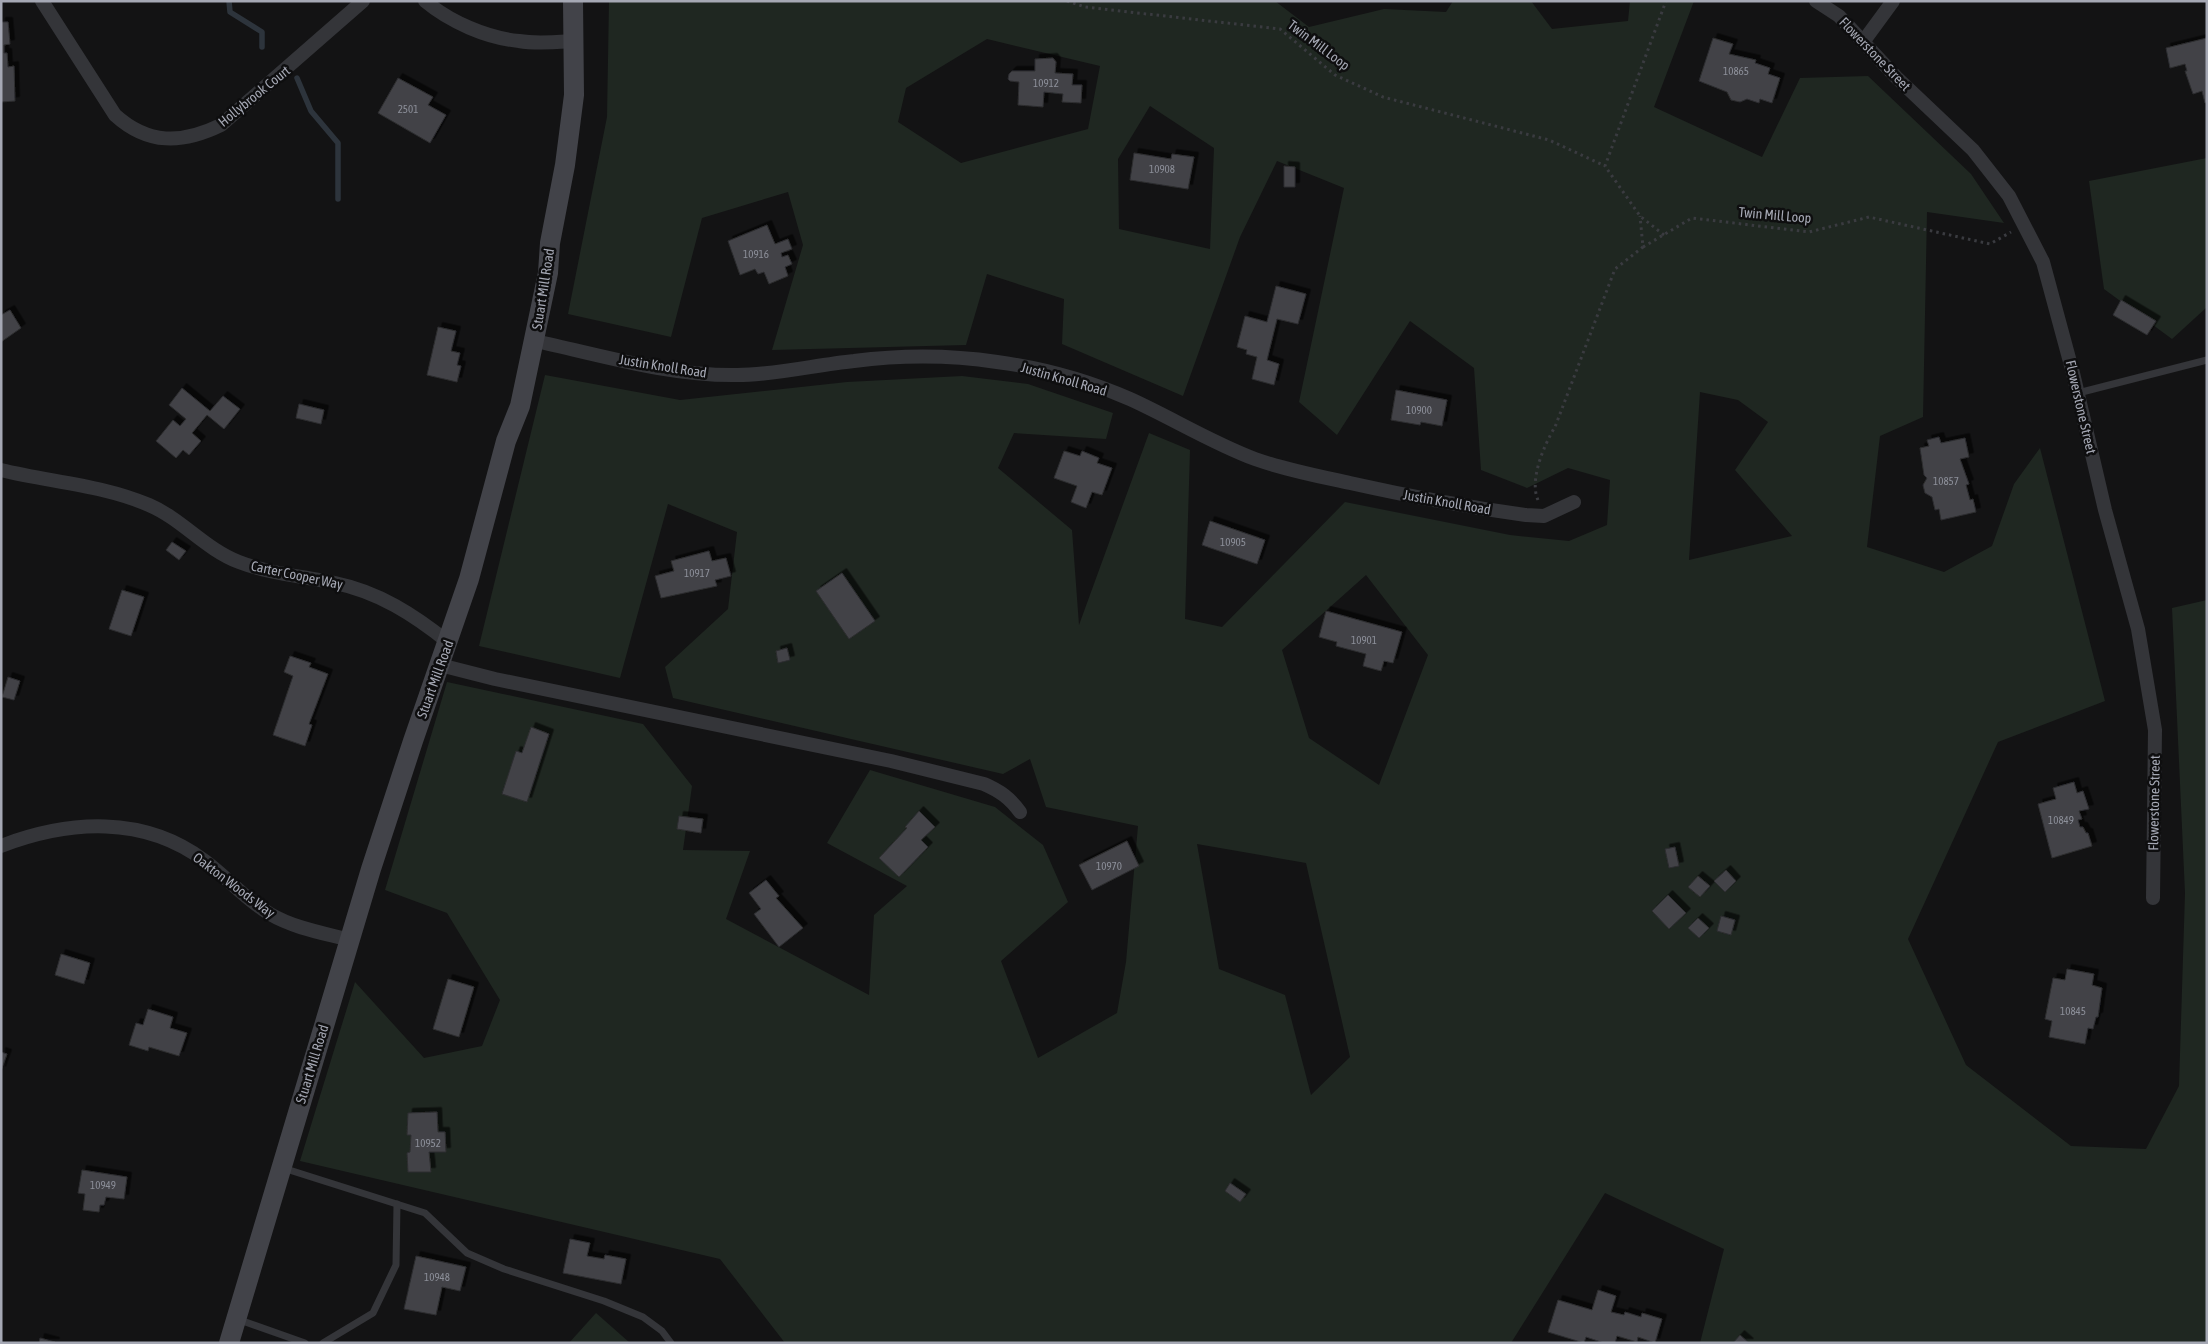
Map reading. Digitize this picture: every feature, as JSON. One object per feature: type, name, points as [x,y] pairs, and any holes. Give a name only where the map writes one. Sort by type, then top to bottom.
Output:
[{"type":"main road","name":"Stuart Mill Road","points":[[229,1343],[350,940],[406,761],[469,579],[506,441],[520,406],[548,274],[550,243],[567,148],[574,95],[573,1]]},
{"type":"street","name":"Hollybrook Court","points":[[42,1],[114,115],[127,126],[142,134],[159,138],[184,138],[203,134],[221,125],[363,1]]},
{"type":"street","points":[[425,1],[457,21],[490,34],[519,42],[573,41]]},
{"type":"street","name":"Flowerstone Street","points":[[1816,1],[1839,16],[1896,77],[1973,150],[2009,196],[2043,262],[2078,393],[2105,510],[2138,629],[2155,730],[2153,898]]},
{"type":"street","points":[[1863,42],[1893,1]]},
{"type":"street","name":"Justin Knoll Road","points":[[535,341],[662,369],[699,374],[738,375],[782,372],[851,361],[895,358],[952,358],[997,362],[1041,370],[1089,384],[1130,399],[1216,442],[1255,459],[1290,470],[1421,498],[1526,515],[1544,516],[1574,502]]},
{"type":"street","name":"Carter Cooper Way","points":[[1,470],[106,491],[149,505],[175,519],[214,550],[237,561],[267,571],[337,583],[362,590],[397,605],[448,642]]},
{"type":"street","points":[[440,665],[495,680],[891,760],[991,787],[1011,799],[1020,812]]},
{"type":"street","name":"Oakton Woods Way","points":[[1,846],[37,834],[67,827],[98,826],[128,829],[157,836],[181,846],[205,861],[251,901],[271,914],[294,925],[350,940]]},
{"type":"lane","points":[[2078,393],[2207,360]]},
{"type":"lane","points":[[281,1167],[425,1213],[467,1253],[504,1269],[604,1301],[643,1317],[662,1331],[671,1343]]},
{"type":"lane","points":[[323,1343],[373,1313],[396,1265],[397,1204]]},
{"type":"lane","points":[[236,1319],[305,1343]]},
{"type":"path","name":"Twin Mill Loop","points":[[1067,1],[1085,7],[1280,29],[1335,75],[1383,96],[1549,140],[1605,166]]},
{"type":"path","points":[[1664,235],[1640,216],[1605,166],[1666,1]]},
{"type":"path","points":[[1640,216],[1643,247]]},
{"type":"path","name":"Twin Mill Loop","points":[[1544,516],[1533,491],[1544,444],[1559,418],[1615,269],[1643,247],[1692,218],[1809,232],[1869,217],[1990,244],[2024,224]]},
{"type":"shaded area","points":[[609,1],[1275,1],[1309,27],[1384,9],[1446,12],[1453,1],[1531,1],[1552,29],[1628,21],[1630,1],[1694,1],[1654,107],[1762,157],[1800,78],[1868,76],[1971,174],[2004,223],[1927,212],[1923,417],[1880,436],[1867,547],[1944,572],[1992,546],[2014,484],[2040,448],[2105,701],[1998,742],[1908,939],[1966,1065],[2071,1146],[2146,1149],[2179,1086],[2185,893],[2172,608],[2207,600],[2207,1343],[1700,1343],[1724,1249],[1605,1193],[1511,1343],[785,1343],[720,1259],[300,1161],[355,982],[424,1058],[482,1046],[500,1000],[447,913],[385,890],[447,682],[643,724],[692,786],[683,850],[750,851],[726,919],[869,995],[874,915],[907,886],[827,843],[870,770],[995,807],[1043,845],[1068,902],[1001,961],[1038,1058],[1117,1013],[1126,962],[1138,826],[1046,807],[1030,759],[1003,774],[673,698],[665,667],[728,609],[737,532],[668,504],[620,678],[479,646],[545,375],[680,400],[847,382],[962,376],[1028,384],[1113,413],[1106,439],[1014,433],[998,468],[1072,530],[1079,625],[1149,433],[1190,450],[1185,619],[1222,627],[1345,502],[1510,535],[1569,541],[1607,525],[1610,480],[1568,468],[1527,488],[1481,470],[1474,368],[1410,321],[1337,435],[1299,402],[1344,188],[1277,161],[1240,237],[1183,396],[1062,344],[1064,299],[987,274],[966,345],[772,350],[803,245],[788,192],[702,218],[671,337],[568,314],[607,117]],"holes":[[[987,39],[1100,66],[1088,129],[961,163],[898,122],[906,88]],[[1150,106],[1214,148],[1210,249],[1119,229],[1118,159]],[[1700,392],[1738,400],[1768,422],[1735,470],[1792,536],[1689,560]],[[1366,575],[1428,655],[1379,785],[1309,738],[1282,650]],[[1197,844],[1306,863],[1350,1057],[1311,1095],[1285,995],[1219,969]]]},
{"type":"shaded area","points":[[2207,158],[2207,307],[2172,339],[2104,289],[2089,181]]},
{"type":"shaded area","points":[[596,1313],[630,1343],[569,1343]]},
{"type":"building","points":[[1,22],[8,22],[10,44],[4,45],[4,53],[7,53],[8,67],[14,66],[15,101],[1,102]]},
{"type":"building","points":[[1713,38],[1733,44],[1729,54],[1756,60],[1755,63],[1770,68],[1768,74],[1780,78],[1772,103],[1760,99],[1759,103],[1747,99],[1740,102],[1731,100],[1727,92],[1699,81]]},
{"type":"building","points":[[2207,38],[2207,102],[2205,103],[2202,91],[2193,94],[2185,71],[2187,71],[2185,64],[2170,68],[2166,48]]},
{"type":"building","points":[[1053,58],[1056,62],[1055,73],[1073,74],[1072,85],[1082,85],[1081,103],[1062,102],[1063,94],[1044,92],[1043,107],[1018,105],[1019,82],[1010,81],[1008,79],[1009,74],[1012,71],[1035,71],[1035,59]]},
{"type":"building","points":[[398,78],[433,97],[428,105],[446,115],[430,143],[378,113]]},
{"type":"building","points":[[1134,153],[1171,159],[1172,154],[1194,157],[1188,189],[1130,180]]},
{"type":"building","points":[[1284,166],[1295,167],[1295,187],[1284,187]]},
{"type":"building","points":[[767,225],[775,244],[788,239],[792,249],[781,253],[782,257],[788,255],[792,264],[785,267],[788,276],[769,284],[764,272],[758,274],[755,269],[740,275],[728,241]]},
{"type":"building","points":[[1276,286],[1306,294],[1298,324],[1277,319],[1267,360],[1279,364],[1274,385],[1252,379],[1257,357],[1246,354],[1247,350],[1237,347],[1245,316],[1267,322]]},
{"type":"building","points":[[2121,300],[2156,321],[2147,335],[2113,315]]},
{"type":"building","points":[[10,310],[21,328],[1,342],[1,315]]},
{"type":"building","points":[[438,327],[456,331],[451,351],[460,353],[457,365],[461,366],[457,382],[427,375]]},
{"type":"building","points":[[182,388],[210,411],[223,396],[240,409],[224,429],[207,415],[192,433],[201,441],[189,455],[183,450],[176,458],[156,441],[173,420],[180,426],[186,419],[169,405]]},
{"type":"building","points":[[1396,390],[1447,400],[1442,426],[1421,422],[1420,425],[1391,420]]},
{"type":"building","points":[[299,404],[324,410],[321,424],[296,418]]},
{"type":"building","points":[[1939,437],[1941,443],[1965,438],[1969,457],[1960,459],[1969,484],[1966,485],[1970,500],[1973,499],[1976,512],[1941,520],[1939,509],[1935,510],[1932,497],[1925,493],[1923,485],[1927,478],[1924,475],[1920,448],[1929,446],[1927,440]]},
{"type":"building","points":[[1064,451],[1080,456],[1082,451],[1099,458],[1097,463],[1112,468],[1102,495],[1092,492],[1086,508],[1071,502],[1077,486],[1054,478]]},
{"type":"building","points":[[1210,521],[1265,540],[1257,564],[1202,545]]},
{"type":"building","points":[[172,542],[186,551],[179,560],[166,550]]},
{"type":"building","points":[[709,551],[712,561],[726,558],[731,576],[715,580],[717,586],[661,598],[655,576],[674,571],[671,561]]},
{"type":"building","points":[[842,573],[875,621],[849,639],[816,591]]},
{"type":"building","points":[[122,590],[144,597],[131,636],[109,629]]},
{"type":"building","points":[[1326,611],[1402,632],[1393,663],[1384,661],[1381,671],[1363,666],[1366,654],[1336,646],[1337,642],[1319,637]]},
{"type":"building","points":[[787,648],[790,660],[778,663],[776,651]]},
{"type":"building","points":[[290,656],[311,663],[309,667],[328,674],[309,724],[312,725],[305,746],[273,735],[293,676],[284,672]]},
{"type":"building","points":[[8,677],[20,681],[14,700],[2,697]]},
{"type":"building","points":[[531,727],[549,734],[527,802],[502,794],[516,751],[522,753]]},
{"type":"building","points":[[2074,782],[2077,793],[2083,791],[2089,809],[2079,811],[2082,819],[2078,820],[2080,827],[2083,827],[2086,833],[2088,833],[2092,846],[2052,858],[2038,804],[2056,799],[2053,788]]},
{"type":"building","points":[[919,811],[935,827],[921,840],[928,847],[899,877],[879,858],[907,828],[905,827]]},
{"type":"building","points":[[679,816],[703,819],[701,833],[677,829]]},
{"type":"building","points":[[1127,841],[1139,866],[1092,890],[1079,865]]},
{"type":"building","points":[[1675,847],[1679,866],[1669,868],[1665,849]]},
{"type":"building","points":[[1726,870],[1736,881],[1725,892],[1714,881]]},
{"type":"building","points":[[1698,876],[1710,886],[1700,897],[1688,887]]},
{"type":"building","points":[[766,880],[779,896],[776,898],[803,928],[779,947],[754,914],[761,909],[749,893]]},
{"type":"building","points":[[1668,895],[1686,913],[1669,929],[1652,911]]},
{"type":"building","points":[[1721,916],[1735,920],[1731,935],[1717,931]]},
{"type":"building","points":[[1698,918],[1709,928],[1699,938],[1688,928]]},
{"type":"building","points":[[61,954],[90,963],[84,984],[55,975]]},
{"type":"building","points":[[2067,969],[2094,974],[2092,985],[2102,988],[2098,1017],[2096,1017],[2093,1029],[2088,1028],[2085,1044],[2049,1037],[2052,1021],[2045,1019],[2053,978],[2065,980]]},
{"type":"building","points":[[448,979],[474,987],[459,1037],[433,1029]]},
{"type":"building","points":[[148,1009],[173,1017],[170,1028],[187,1033],[179,1056],[149,1047],[148,1051],[129,1045],[136,1023],[143,1025]]},
{"type":"building","points":[[1,1052],[7,1054],[1,1071]]},
{"type":"building","points":[[437,1112],[438,1132],[445,1132],[446,1152],[429,1152],[431,1172],[408,1172],[407,1153],[410,1152],[411,1135],[407,1135],[408,1113]]},
{"type":"building","points":[[82,1170],[127,1177],[124,1199],[106,1197],[104,1205],[100,1205],[99,1212],[83,1210],[85,1194],[78,1193]]},
{"type":"building","points":[[1230,1183],[1246,1194],[1240,1202],[1225,1191]]},
{"type":"building","points":[[570,1239],[590,1243],[587,1256],[604,1259],[605,1255],[626,1259],[621,1284],[563,1273]]},
{"type":"building","points":[[416,1256],[466,1267],[460,1291],[442,1287],[436,1315],[404,1309]]},
{"type":"building","points":[[1598,1290],[1616,1296],[1611,1312],[1624,1315],[1625,1312],[1641,1317],[1642,1313],[1662,1319],[1655,1343],[1638,1337],[1637,1342],[1617,1336],[1615,1343],[1604,1343],[1586,1337],[1584,1343],[1548,1332],[1558,1300],[1592,1310]]},
{"type":"building","points":[[1740,1335],[1749,1343],[1733,1343]]},
{"type":"building","points":[[40,1338],[55,1342],[55,1343],[39,1343]]},
{"type":"waterway","points":[[229,1],[230,12],[262,32],[262,47]]},
{"type":"waterway","points":[[297,78],[311,111],[338,143],[338,199]]}]
